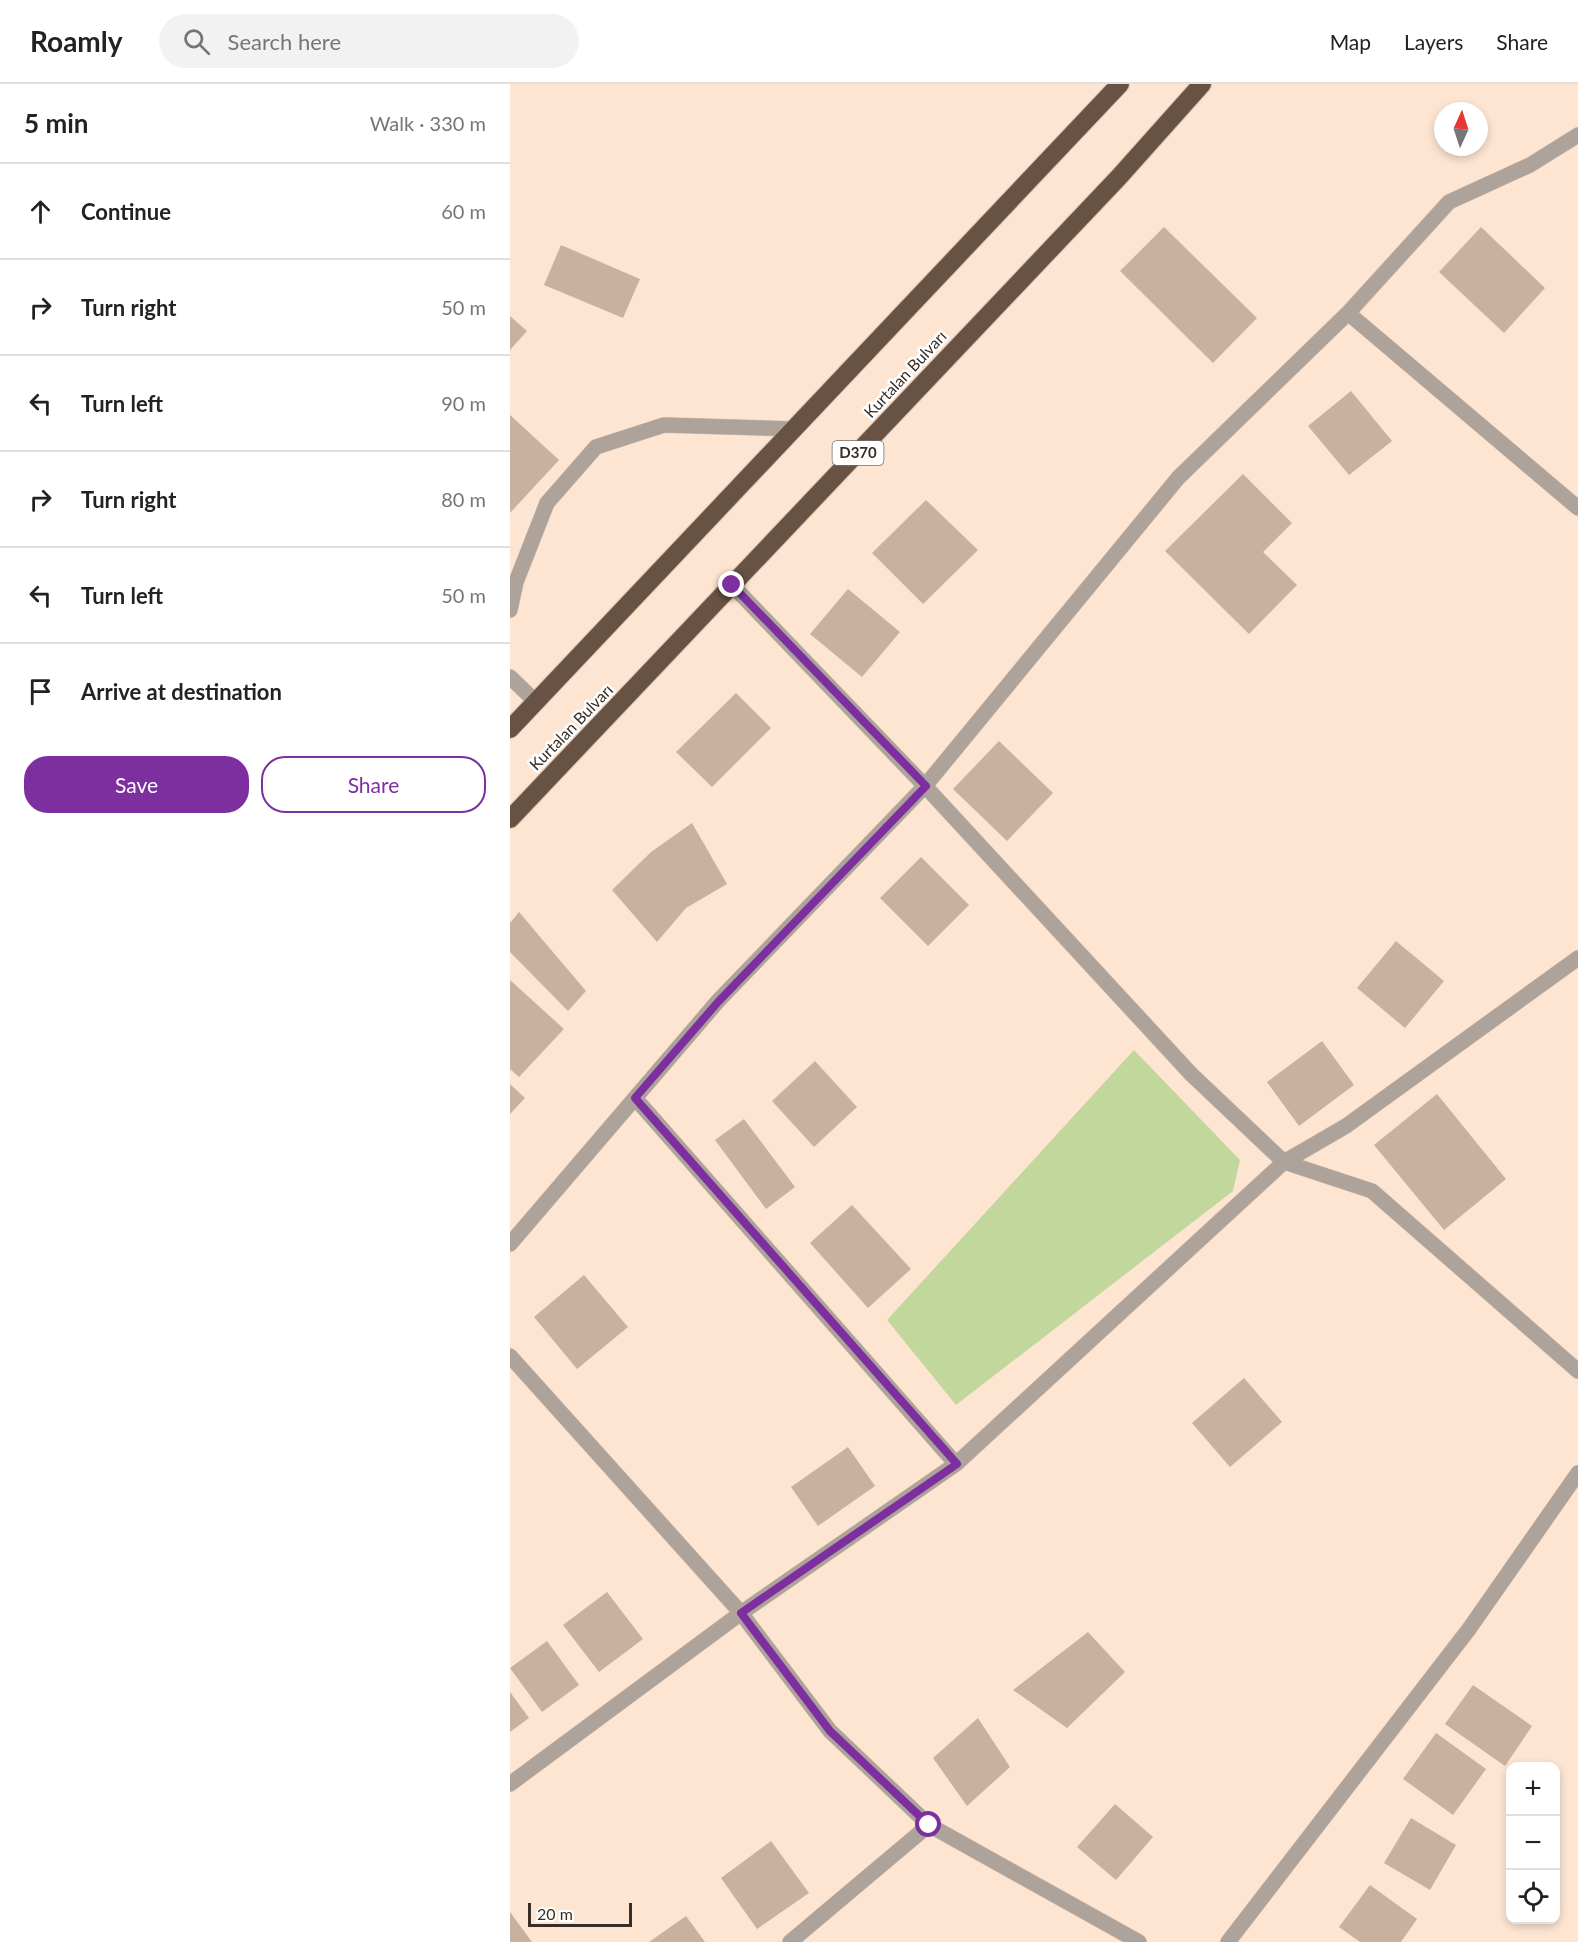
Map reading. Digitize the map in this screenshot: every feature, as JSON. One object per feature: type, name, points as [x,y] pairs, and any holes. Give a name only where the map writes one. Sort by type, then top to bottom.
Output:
[{"type":"highway","points":[[510,729],[796,429],[1119,84]]},
{"type":"highway","name":"Kurtalan Bulvarı","points":[[510,819],[1119,177],[1202,84]]},
{"type":"street","points":[[510,1244],[718,1002],[926,786],[1178,478],[1348,313],[1449,202],[1520,170],[1578,135]]},
{"type":"street","points":[[1348,313],[1578,508]]},
{"type":"street","points":[[510,610],[516,582],[547,502],[596,447],[664,425],[796,429]]},
{"type":"street","points":[[732,585],[926,786],[1191,1074],[1284,1161],[1372,1191],[1578,1371]]},
{"type":"street","points":[[510,677],[536,702]]},
{"type":"street","points":[[510,1784],[741,1613],[957,1464],[1284,1161],[1346,1126],[1578,958]]},
{"type":"street","points":[[635,1098],[957,1464]]},
{"type":"street","points":[[510,1356],[741,1613],[830,1731],[929,1825],[1139,1942]]},
{"type":"street","points":[[1228,1942],[1469,1629],[1578,1473]]},
{"type":"street","points":[[790,1942],[929,1825]]},
{"type":"green space","points":[[1134,1050],[1240,1160],[1233,1191],[956,1405],[887,1320]]},
{"type":"building","points":[[1164,227],[1257,318],[1213,363],[1120,271]]},
{"type":"building","points":[[1481,227],[1545,288],[1504,333],[1439,272]]},
{"type":"building","points":[[561,245],[640,279],[623,318],[544,285]]},
{"type":"building","points":[[510,316],[527,331],[510,350]]},
{"type":"building","points":[[1351,391],[1392,441],[1349,475],[1308,426]]},
{"type":"building","points":[[510,415],[559,460],[510,513]]},
{"type":"building","points":[[1243,474],[1292,523],[1263,552],[1297,585],[1249,634],[1165,551]]},
{"type":"building","points":[[926,500],[978,550],[923,604],[872,553]]},
{"type":"building","points":[[848,589],[900,632],[862,677],[810,634]]},
{"type":"building","points":[[736,693],[771,728],[712,787],[676,752]]},
{"type":"building","points":[[999,741],[1053,793],[1007,841],[953,789]]},
{"type":"building","points":[[692,823],[727,884],[686,908],[657,942],[612,890],[651,852]]},
{"type":"building","points":[[921,857],[969,905],[928,946],[880,898]]},
{"type":"building","points":[[519,912],[586,991],[568,1011],[510,952],[510,923]]},
{"type":"building","points":[[1396,941],[1444,981],[1405,1028],[1357,988]]},
{"type":"building","points":[[510,980],[564,1029],[519,1077],[510,1069]]},
{"type":"building","points":[[1322,1041],[1354,1085],[1299,1126],[1267,1082]]},
{"type":"building","points":[[815,1061],[857,1107],[814,1147],[772,1101]]},
{"type":"building","points":[[510,1084],[525,1098],[510,1114]]},
{"type":"building","points":[[1437,1094],[1506,1179],[1444,1230],[1374,1145]]},
{"type":"building","points":[[744,1119],[795,1187],[766,1209],[715,1140]]},
{"type":"building","points":[[852,1205],[911,1269],[868,1308],[810,1243]]},
{"type":"building","points":[[584,1275],[628,1327],[577,1369],[534,1317]]},
{"type":"building","points":[[1244,1378],[1282,1422],[1230,1467],[1192,1423]]},
{"type":"building","points":[[848,1447],[875,1486],[818,1526],[791,1487]]},
{"type":"building","points":[[607,1592],[643,1639],[599,1672],[563,1625]]},
{"type":"building","points":[[1088,1632],[1125,1672],[1067,1728],[1013,1690]]},
{"type":"building","points":[[547,1641],[579,1685],[542,1712],[510,1668]]},
{"type":"building","points":[[1473,1685],[1532,1726],[1505,1766],[1445,1724]]},
{"type":"building","points":[[510,1692],[529,1718],[510,1732]]},
{"type":"building","points":[[978,1718],[1010,1767],[967,1806],[933,1758]]},
{"type":"building","points":[[1436,1733],[1486,1769],[1453,1815],[1403,1779]]},
{"type":"building","points":[[1115,1804],[1153,1837],[1116,1880],[1077,1847]]},
{"type":"building","points":[[1411,1818],[1456,1845],[1430,1890],[1384,1863]]},
{"type":"building","points":[[771,1841],[809,1893],[757,1929],[721,1878]]},
{"type":"building","points":[[1370,1885],[1417,1919],[1401,1942],[1360,1942],[1339,1927]]},
{"type":"building","points":[[510,1912],[532,1942],[510,1942]]},
{"type":"building","points":[[686,1916],[705,1942],[649,1942]]},
{"type":"route","points":[[732,585],[926,786],[718,1002],[635,1098],[957,1464],[741,1613],[830,1731],[929,1825]]}]
